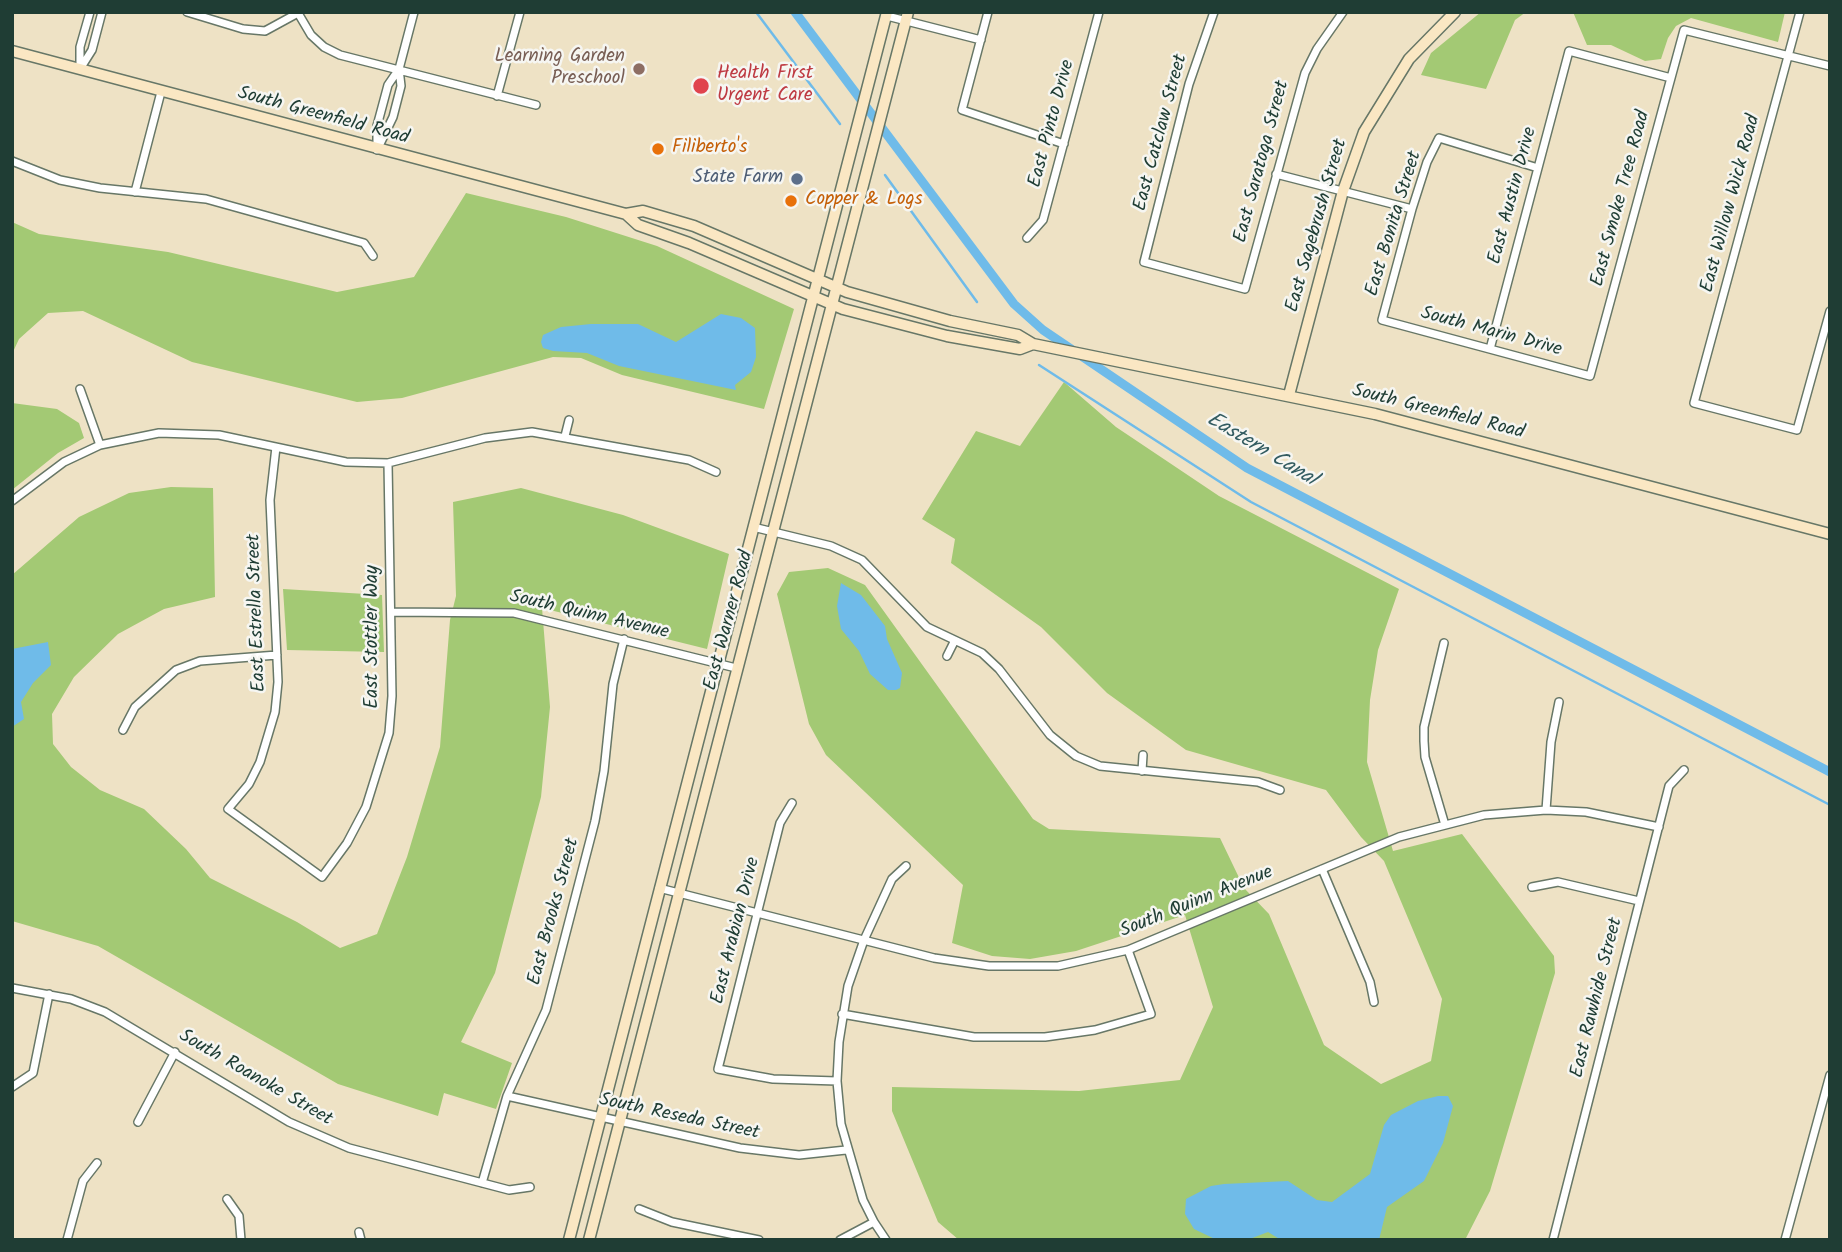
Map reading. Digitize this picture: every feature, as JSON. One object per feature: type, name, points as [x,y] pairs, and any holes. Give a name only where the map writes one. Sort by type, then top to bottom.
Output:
[{"type":"main road","name":"East Sagebrush Street","points":[[1289,396],[1343,191],[1364,131],[1386,92],[1422,43],[1455,12]]},
{"type":"main road","name":"East Warner Road","points":[[569,1240],[887,14]]},
{"type":"main road","name":"East Warner Road","points":[[589,1240],[907,17]]},
{"type":"main road","name":"South Greenfield Road","points":[[12,51],[626,214],[643,211],[694,226],[836,288],[950,321],[1018,334],[1033,344],[1376,414],[1830,534]]},
{"type":"main road","name":"South Greenfield Road","points":[[626,214],[638,225],[689,243],[831,304],[947,336],[1020,349],[1033,344]]},
{"type":"street","points":[[80,69],[80,47],[90,12]]},
{"type":"street","points":[[80,69],[92,50],[102,12]]},
{"type":"street","points":[[187,12],[202,14],[243,29],[265,31],[298,13],[311,35],[324,47],[340,55],[536,105]]},
{"type":"street","points":[[377,150],[377,126],[388,85],[399,69],[414,12]]},
{"type":"street","points":[[497,96],[520,12]]},
{"type":"street","points":[[988,12],[962,110],[1064,144]]},
{"type":"street","name":"East Pinto Drive","points":[[1027,238],[1043,220],[1099,12]]},
{"type":"street","name":"East Catclaw Street","points":[[1214,12],[1189,85],[1144,262],[1245,289]]},
{"type":"street","name":"East Saratoga Street","points":[[1245,289],[1305,73],[1317,49],[1343,12]]},
{"type":"street","name":"East Willow Wick Road","points":[[1800,12],[1694,403],[1797,430],[1830,311]]},
{"type":"street","points":[[887,14],[907,17],[981,40]]},
{"type":"street","name":"East Smoke Tree Road","points":[[1590,376],[1684,30],[1788,54]]},
{"type":"street","name":"East Austin Drive","points":[[1490,349],[1569,51],[1671,78]]},
{"type":"street","points":[[1788,54],[1830,66]]},
{"type":"street","points":[[377,150],[390,128],[396,106],[401,86],[399,69]]},
{"type":"street","points":[[135,192],[161,92]]},
{"type":"street","name":"East Bonita Street","points":[[1382,320],[1412,209],[1427,162],[1439,138],[1538,168]]},
{"type":"street","points":[[12,161],[60,180],[135,192],[206,199],[364,243],[373,256]]},
{"type":"street","points":[[1276,174],[1412,209]]},
{"type":"street","name":"South Marin Drive","points":[[1382,320],[1590,376]]},
{"type":"street","points":[[80,389],[100,446]]},
{"type":"street","points":[[565,436],[569,421]]},
{"type":"street","points":[[12,501],[64,462],[100,446],[149,434],[188,432],[346,462],[388,463],[512,432],[565,436],[689,460],[716,472]]},
{"type":"street","name":"East Estrella Street","points":[[228,808],[249,784],[270,738],[275,712],[277,655],[270,500],[276,447]]},
{"type":"street","name":"East Stottler Way","points":[[228,808],[321,877],[347,843],[366,807],[389,733],[392,696],[388,463]]},
{"type":"street","points":[[754,527],[831,546],[862,561],[927,627],[982,653],[999,669],[1050,735],[1076,756],[1100,766],[1258,782],[1280,790]]},
{"type":"street","name":"South Quinn Avenue","points":[[391,612],[479,610],[514,613],[736,668]]},
{"type":"street","name":"East Brooks Street","points":[[482,1183],[507,1096],[546,1010],[595,821],[604,771],[613,684],[624,639]]},
{"type":"street","points":[[947,656],[954,642]]},
{"type":"street","points":[[1444,643],[1424,727],[1424,757],[1445,825]]},
{"type":"street","points":[[123,730],[135,707],[153,687],[176,670],[200,661],[277,655]]},
{"type":"street","points":[[1546,810],[1551,742],[1559,702]]},
{"type":"street","points":[[1142,771],[1143,755]]},
{"type":"street","name":"East Rawhide Street","points":[[1553,1240],[1669,786],[1684,770]]},
{"type":"street","name":"East Arabian Drive","points":[[792,803],[780,823],[719,1069],[773,1079],[837,1081]]},
{"type":"street","name":"South Quinn Avenue","points":[[659,888],[934,958],[989,966],[1058,966],[1128,950],[1399,837],[1484,815],[1546,810],[1605,814],[1659,827]]},
{"type":"street","points":[[886,1240],[874,1222],[846,1150],[837,1081],[842,1014],[864,940],[892,879],[906,866]]},
{"type":"street","points":[[1322,869],[1370,982],[1374,1002]]},
{"type":"street","points":[[1532,887],[1558,882],[1639,901]]},
{"type":"street","points":[[842,1014],[946,1033],[1002,1038],[1095,1030],[1151,1014],[1128,950]]},
{"type":"street","name":"South Roanoke Street","points":[[12,988],[49,995],[105,1012],[316,1135],[349,1148],[509,1191],[530,1187]]},
{"type":"street","points":[[12,1087],[33,1073],[49,995]]},
{"type":"street","points":[[138,1122],[146,1101],[175,1052]]},
{"type":"street","points":[[1785,1240],[1830,1075]]},
{"type":"street","name":"South Reseda Street","points":[[507,1096],[759,1152],[799,1155],[846,1150]]},
{"type":"street","points":[[67,1240],[83,1181],[97,1163]]},
{"type":"street","points":[[227,1199],[239,1216],[241,1240]]},
{"type":"street","points":[[639,1209],[672,1222],[759,1240]]},
{"type":"street","points":[[840,1240],[874,1222]]},
{"type":"green space","points":[[1481,12],[1526,12],[1515,20],[1486,89],[1421,75],[1431,53]]},
{"type":"green space","points":[[1573,12],[1785,12],[1778,42],[1691,18],[1676,26],[1668,38],[1661,59],[1645,61],[1611,45],[1587,45]]},
{"type":"green space","points":[[466,193],[566,217],[657,246],[794,309],[764,409],[622,375],[581,358],[553,357],[402,398],[357,402],[192,362],[83,311],[48,313],[19,339],[12,354],[12,222],[39,234],[168,252],[337,292],[414,277]]},
{"type":"green space","points":[[1064,382],[1116,427],[1219,496],[1399,589],[1378,650],[1370,700],[1367,762],[1393,851],[1462,834],[1554,956],[1555,973],[1490,1191],[1465,1240],[959,1240],[938,1222],[892,1111],[892,1087],[1079,1091],[1180,1080],[1213,1007],[1185,915],[1076,951],[1030,959],[992,956],[952,943],[963,885],[826,755],[809,724],[777,594],[789,572],[828,568],[865,585],[1033,819],[1049,829],[1220,838],[1244,888],[1269,914],[1324,1045],[1381,1084],[1431,1061],[1442,999],[1384,861],[1361,837],[1326,790],[1186,750],[1107,693],[1041,627],[951,563],[955,539],[922,519],[976,431],[1020,446]]},
{"type":"green space","points":[[12,403],[57,409],[79,423],[84,438],[58,453],[12,490]]},
{"type":"green space","points":[[171,487],[213,488],[215,597],[164,609],[118,634],[74,677],[52,714],[53,744],[71,767],[100,790],[144,809],[186,849],[210,878],[297,922],[340,948],[377,934],[407,857],[440,747],[450,620],[456,596],[453,502],[521,488],[623,515],[729,554],[707,649],[542,608],[550,707],[541,797],[495,973],[461,1042],[512,1063],[496,1109],[444,1093],[438,1116],[338,1084],[98,946],[12,921],[12,575],[79,517],[129,493]]},
{"type":"green space","points":[[283,589],[382,595],[384,652],[287,650]]},
{"type":"water","points":[[721,314],[741,318],[755,328],[756,357],[751,372],[735,385],[736,390],[619,366],[587,353],[553,351],[543,348],[541,342],[543,335],[561,327],[638,324],[676,342]]},
{"type":"water","points":[[841,583],[861,595],[885,626],[887,639],[902,673],[900,688],[888,690],[870,674],[859,651],[841,629],[837,606]]},
{"type":"water","points":[[48,642],[51,665],[33,683],[21,702],[24,719],[12,727],[12,649]]},
{"type":"water","points":[[1448,1096],[1453,1106],[1443,1143],[1424,1181],[1387,1207],[1379,1240],[1281,1240],[1268,1232],[1247,1240],[1217,1240],[1194,1229],[1185,1214],[1186,1199],[1211,1186],[1224,1184],[1288,1181],[1317,1200],[1332,1202],[1370,1174],[1384,1125],[1391,1115],[1418,1101]]},
{"type":"waterway","points":[[756,12],[840,124]]},
{"type":"waterway","name":"Eastern Canal","points":[[795,12],[1014,304],[1043,330],[1247,468],[1830,772]]},
{"type":"waterway","points":[[885,175],[977,302]]},
{"type":"waterway","points":[[1039,365],[1251,502],[1830,805]]},
{"type":"place","name":"Learning Garden Preschool","points":[[639,69]]},
{"type":"place","name":"Health First Urgent Care","points":[[701,86]]},
{"type":"place","name":"Filiberto's","points":[[658,149]]},
{"type":"place","name":"State Farm","points":[[797,179]]},
{"type":"place","name":"Copper & Logs","points":[[791,201]]}]
